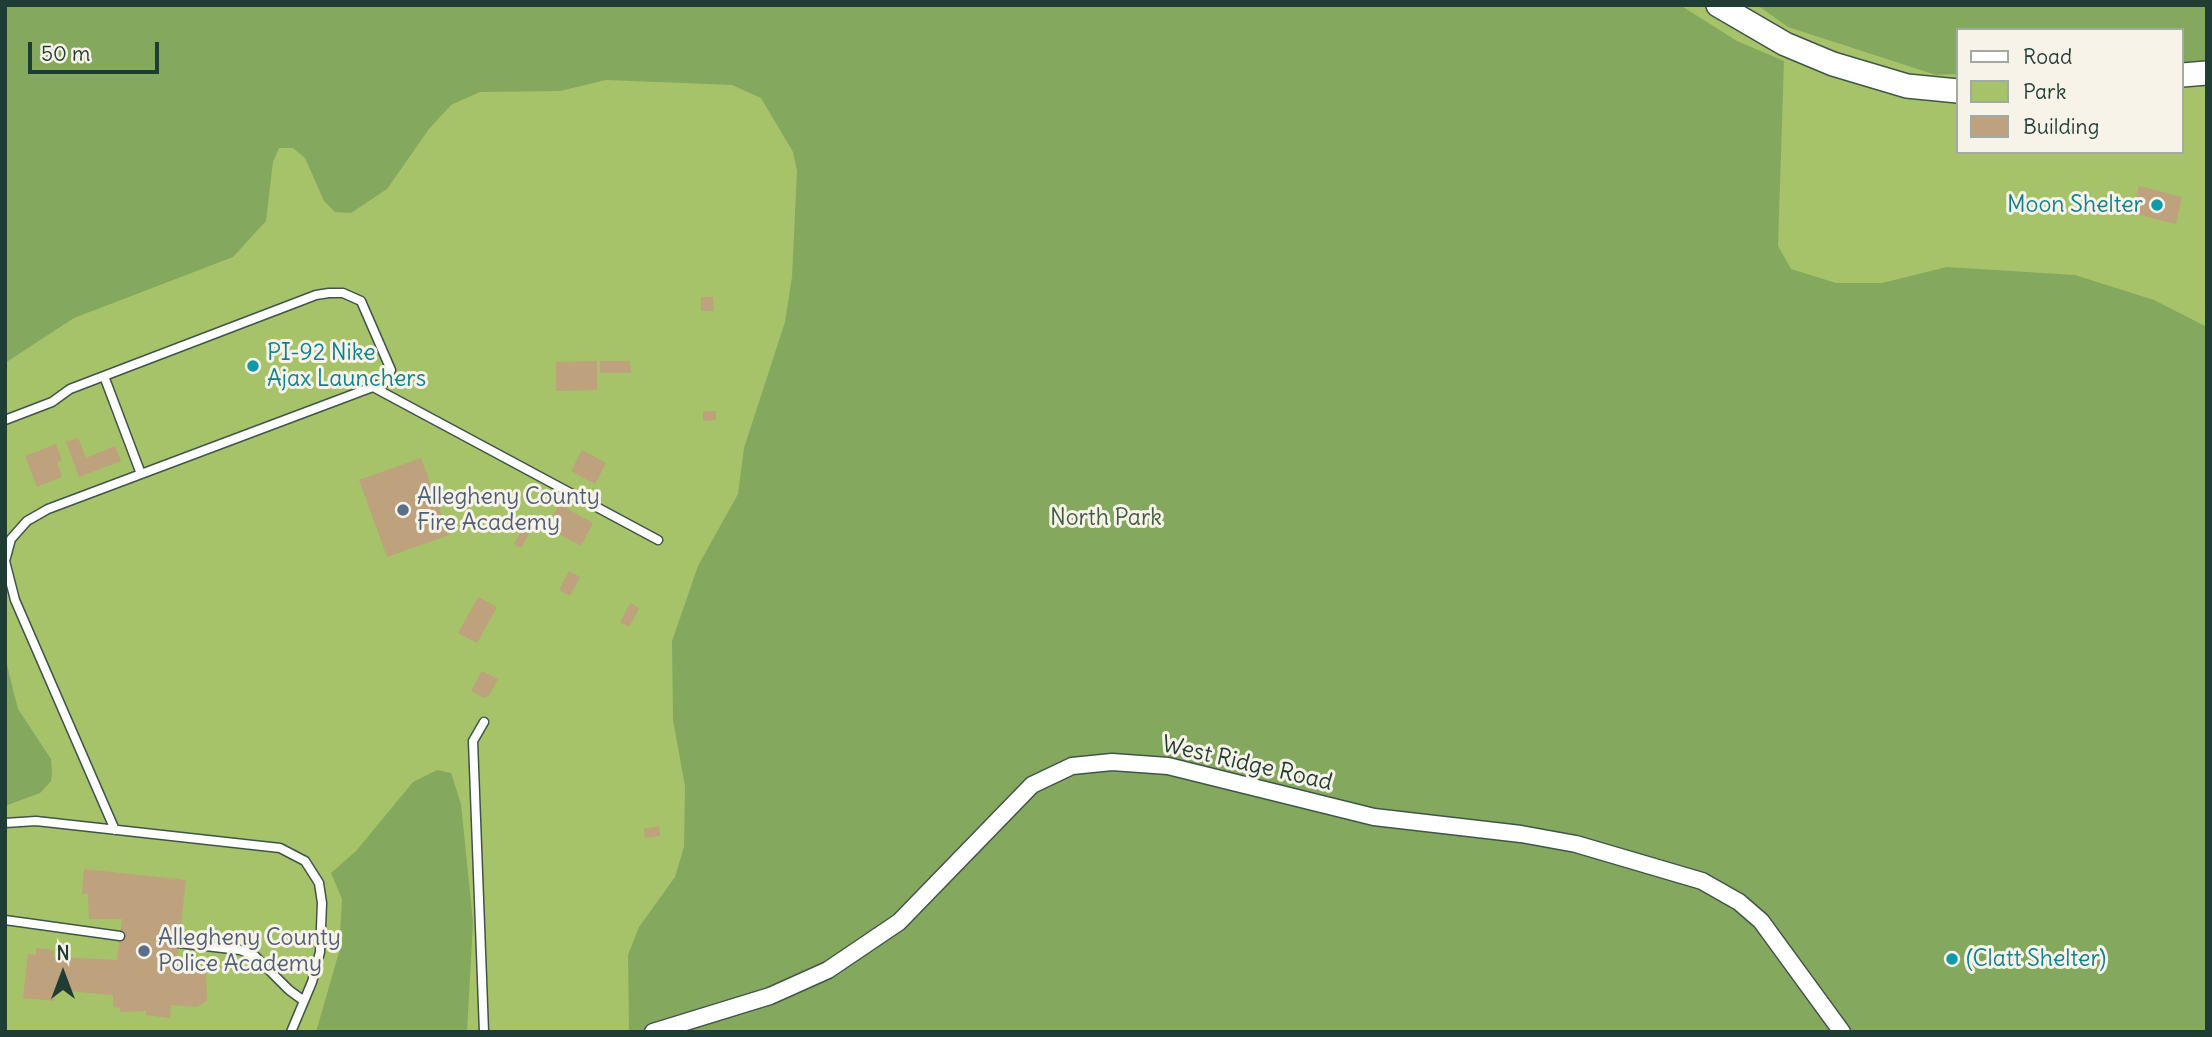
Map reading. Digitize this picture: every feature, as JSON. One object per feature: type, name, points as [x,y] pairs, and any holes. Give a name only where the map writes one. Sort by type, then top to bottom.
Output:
[{"type":"street","points":[[1718,5],[1785,44],[1833,64],[1908,86],[1956,92]]},
{"type":"street","points":[[2184,75],[2207,74]]},
{"type":"street","name":"West Ridge Road","points":[[653,1032],[739,1007],[828,970],[899,922],[1032,785],[1072,766],[1112,762],[1168,766],[1374,817],[1521,834],[1576,844],[1702,881],[1739,902],[1761,921],[1842,1032]]},
{"type":"lane","points":[[5,420],[51,402],[70,389],[316,295],[343,293],[361,301],[390,366],[390,379],[373,387],[48,509],[27,521],[11,539],[5,561],[15,600],[115,830]]},
{"type":"lane","points":[[104,376],[141,474]]},
{"type":"lane","points":[[373,387],[659,540]]},
{"type":"lane","points":[[484,722],[474,741],[484,1032]]},
{"type":"lane","points":[[5,823],[36,821],[280,849],[305,861],[319,883],[322,903],[320,952],[291,1032]]},
{"type":"lane","points":[[5,919],[120,936]]},
{"type":"lane","points":[[179,943],[240,950],[255,956],[304,1001]]},
{"type":"green space","name":"North Park","points":[[5,5],[2207,5],[2207,1032],[5,1032]]},
{"type":"green space","name":"North Park","points":[[5,5],[1680,5],[1737,41],[1784,61],[1778,246],[1791,269],[1836,283],[1882,283],[1947,267],[2075,275],[2154,300],[2207,327],[2207,1032],[629,1032],[628,955],[639,927],[675,877],[684,847],[685,786],[673,720],[672,641],[698,566],[738,494],[744,448],[785,322],[792,277],[797,171],[793,152],[761,98],[732,85],[606,80],[560,91],[480,92],[451,105],[429,129],[387,189],[351,213],[335,212],[324,201],[305,158],[293,148],[279,148],[273,162],[266,221],[233,257],[74,318],[5,363]]},
{"type":"green space","points":[[1757,5],[2207,5],[2207,61],[2184,62],[2184,28],[1956,28],[1956,74],[1936,75],[1788,27]]},
{"type":"green space","points":[[5,657],[18,709],[51,759],[52,774],[51,781],[40,793],[5,806]]},
{"type":"green space","points":[[437,770],[451,773],[461,804],[473,922],[467,1032],[316,1032],[339,952],[342,899],[331,873],[356,851],[413,782]]},
{"type":"building","name":"Moon Shelter","points":[[2139,186],[2182,197],[2176,224],[2132,213]]},
{"type":"building","points":[[701,297],[713,297],[714,311],[701,311]]},
{"type":"building","points":[[597,361],[597,390],[556,391],[556,362]]},
{"type":"building","points":[[600,361],[630,361],[631,373],[600,373]]},
{"type":"building","points":[[703,411],[716,411],[716,420],[703,421]]},
{"type":"building","points":[[78,438],[86,458],[115,446],[121,461],[79,477],[66,442]]},
{"type":"building","points":[[56,444],[62,460],[57,462],[62,477],[37,487],[25,456]]},
{"type":"building","points":[[582,450],[606,463],[595,484],[571,471]]},
{"type":"building","points":[[421,458],[449,535],[387,557],[359,480]]},
{"type":"building","points":[[559,504],[593,523],[581,546],[547,528]]},
{"type":"building","points":[[522,530],[529,534],[521,548],[514,544]]},
{"type":"building","points":[[569,571],[580,577],[570,596],[559,590]]},
{"type":"building","points":[[478,597],[497,607],[477,643],[458,633]]},
{"type":"building","points":[[630,603],[639,608],[629,627],[620,622]]},
{"type":"building","points":[[482,671],[498,679],[489,696],[484,698],[471,691]]},
{"type":"building","points":[[659,826],[660,836],[645,838],[644,829]]},
{"type":"building","points":[[84,869],[186,880],[176,970],[206,972],[207,1001],[196,1007],[171,1005],[170,1018],[146,1015],[146,1011],[121,1012],[119,1008],[113,1007],[113,995],[56,990],[54,1001],[23,998],[28,954],[36,955],[36,948],[54,950],[54,957],[117,960],[122,919],[89,919],[88,894],[82,894]]},
{"type":"place","name":"Moon Shelter","points":[[2157,205]]},
{"type":"place","name":"PI-92 Nike Ajax Launchers","points":[[253,366]]},
{"type":"place","name":"Allegheny County Fire Academy","points":[[403,510]]},
{"type":"place","name":"Allegheny County Police Academy","points":[[144,951]]},
{"type":"place","name":"(Clatt Shelter)","points":[[1952,959]]}]
